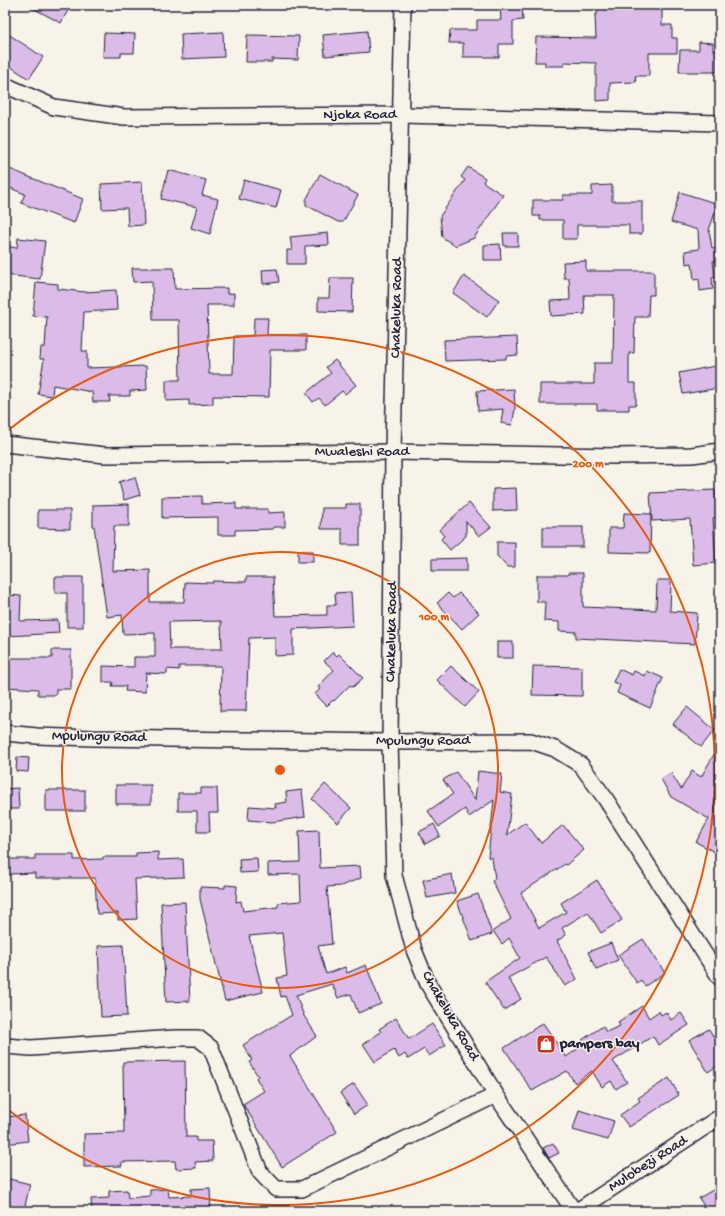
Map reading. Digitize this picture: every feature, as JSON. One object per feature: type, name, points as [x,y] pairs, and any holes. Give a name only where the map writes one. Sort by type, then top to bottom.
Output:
[{"type":"street","name":"Chakeluka Road","points":[[403,5],[393,452],[390,742],[394,875],[414,950],[428,984],[496,1095],[576,1211]]},
{"type":"street","name":"Njoka Road","points":[[5,85],[54,107],[124,117],[401,115],[720,123]]},
{"type":"street","name":"Mwaleshi Road","points":[[5,444],[105,455],[393,452],[616,456],[692,454],[720,451]]},
{"type":"street","name":"Mpulungu Road","points":[[5,733],[93,738],[390,742],[531,741],[555,749],[581,765],[605,798],[720,978]]},
{"type":"street","points":[[5,1046],[32,1048],[175,1038],[198,1038],[211,1048],[260,1172],[276,1189],[302,1190],[496,1095]]},
{"type":"street","name":"Mulobezi Road","points":[[576,1211],[720,1118]]},
{"type":"building","points":[[27,5],[71,5],[61,23]]},
{"type":"building","points":[[597,5],[662,5],[662,25],[672,25],[672,38],[677,38],[677,53],[649,53],[649,76],[635,76],[636,82],[610,83],[610,100],[596,101],[596,63],[564,62],[564,66],[545,66],[545,62],[535,62],[536,37],[596,38],[595,15],[597,15]]},
{"type":"building","points":[[522,6],[523,20],[513,21],[513,44],[499,44],[499,57],[463,57],[463,43],[449,43],[450,30],[477,30],[477,20],[501,20],[500,7]]},
{"type":"building","points":[[367,31],[369,52],[325,56],[323,35]]},
{"type":"building","points":[[5,32],[43,57],[29,79],[5,63]]},
{"type":"building","points":[[223,32],[224,57],[182,59],[181,34]]},
{"type":"building","points":[[104,33],[135,34],[134,53],[121,53],[121,57],[103,57]]},
{"type":"building","points":[[247,35],[299,36],[298,60],[272,59],[272,62],[246,62]]},
{"type":"building","points":[[699,42],[713,43],[713,50],[717,50],[717,72],[679,72],[680,50],[699,50]]},
{"type":"building","points":[[5,167],[83,199],[74,223],[21,203],[25,194],[5,186]]},
{"type":"building","points":[[468,167],[485,178],[483,182],[503,195],[474,238],[455,246],[442,237],[440,216],[465,180],[461,177]]},
{"type":"building","points":[[168,170],[206,180],[202,195],[218,199],[210,234],[191,228],[197,207],[161,199]]},
{"type":"building","points":[[320,174],[358,195],[343,222],[338,222],[306,205],[306,200]]},
{"type":"building","points":[[244,180],[281,190],[276,208],[239,199]]},
{"type":"building","points":[[142,182],[144,225],[128,226],[127,208],[102,209],[101,184]]},
{"type":"building","points":[[612,185],[612,201],[642,201],[642,234],[629,234],[629,225],[577,225],[577,239],[563,239],[563,220],[540,220],[540,216],[533,216],[533,200],[563,200],[563,195],[592,195],[592,186]]},
{"type":"building","points":[[680,192],[718,204],[709,230],[712,248],[715,248],[717,261],[713,261],[715,277],[712,278],[713,289],[700,291],[699,279],[694,280],[692,263],[686,264],[685,251],[699,249],[698,230],[671,222]]},
{"type":"building","points":[[328,233],[329,245],[305,246],[305,264],[287,264],[287,250],[292,250],[290,237]]},
{"type":"building","points":[[503,233],[518,233],[518,246],[504,246]]},
{"type":"building","points":[[18,238],[45,241],[40,279],[5,275],[5,246],[17,248]]},
{"type":"building","points":[[500,244],[501,260],[484,260],[484,245]]},
{"type":"building","points":[[586,261],[586,271],[654,271],[654,295],[649,295],[648,317],[635,317],[634,353],[629,353],[629,383],[636,383],[636,405],[629,405],[629,410],[597,410],[597,404],[540,404],[540,384],[594,384],[594,363],[613,363],[614,295],[584,295],[585,314],[551,316],[550,301],[570,300],[569,278],[564,278],[563,262]]},
{"type":"building","points":[[132,268],[174,268],[175,289],[227,288],[227,294],[234,293],[234,305],[207,305],[209,374],[233,374],[234,336],[253,336],[254,318],[268,318],[267,335],[306,335],[306,350],[270,350],[269,397],[213,396],[213,404],[189,405],[189,400],[166,401],[166,380],[180,380],[179,320],[153,320],[152,281],[133,282]]},
{"type":"building","points":[[277,269],[279,282],[263,284],[262,270]]},
{"type":"building","points":[[464,276],[499,300],[487,317],[453,293]]},
{"type":"building","points":[[330,278],[353,278],[352,312],[318,311],[318,298],[329,298]]},
{"type":"building","points":[[36,282],[58,284],[58,289],[85,292],[116,290],[117,310],[84,312],[82,351],[87,351],[87,368],[146,366],[147,390],[130,391],[130,396],[109,396],[110,402],[93,402],[92,392],[53,385],[52,396],[38,394],[44,359],[40,359],[41,347],[45,347],[47,317],[33,316]]},
{"type":"building","points":[[517,337],[518,355],[506,356],[506,359],[445,361],[444,340]]},
{"type":"building","points":[[335,360],[356,385],[345,394],[342,391],[325,405],[319,398],[313,402],[306,393],[331,373],[326,367]]},
{"type":"building","points":[[715,366],[719,388],[683,394],[679,373]]},
{"type":"building","points":[[514,389],[515,409],[512,425],[501,423],[503,409],[478,411],[477,391]]},
{"type":"building","points":[[135,477],[140,495],[124,500],[119,482]]},
{"type":"building","points":[[516,488],[517,510],[493,511],[493,489]]},
{"type":"building","points":[[715,490],[717,517],[713,518],[716,563],[693,565],[690,519],[652,521],[650,493]]},
{"type":"building","points":[[202,496],[202,504],[236,503],[236,509],[268,509],[268,513],[285,512],[285,527],[273,527],[273,529],[235,530],[235,535],[218,535],[218,517],[162,518],[162,497]]},
{"type":"building","points":[[469,503],[491,527],[479,536],[466,521],[466,536],[450,550],[441,539],[444,536],[439,530]]},
{"type":"building","points":[[129,504],[129,526],[114,526],[113,571],[150,570],[150,602],[184,602],[185,582],[246,582],[246,577],[273,577],[275,616],[327,615],[327,605],[336,605],[335,593],[351,592],[353,626],[293,629],[293,655],[275,656],[275,637],[249,638],[246,711],[220,711],[221,666],[179,666],[179,670],[167,669],[167,674],[146,673],[145,692],[125,691],[126,686],[112,686],[113,682],[103,682],[103,666],[134,667],[134,657],[155,657],[155,633],[123,634],[122,615],[107,617],[93,526],[93,505]],"holes":[[[221,621],[222,649],[170,649],[169,622]]]},
{"type":"building","points":[[346,504],[360,504],[360,545],[342,545],[342,529],[321,529],[322,508],[346,508]]},
{"type":"building","points":[[38,510],[70,510],[70,529],[38,528]]},
{"type":"building","points":[[624,513],[651,514],[650,553],[609,552],[609,528],[623,528]]},
{"type":"building","points":[[543,527],[583,527],[583,547],[543,547]]},
{"type":"building","points":[[497,542],[515,542],[515,567],[507,567],[497,556]]},
{"type":"building","points":[[298,551],[313,551],[313,562],[298,562]]},
{"type":"building","points":[[467,558],[467,571],[432,571],[432,559]]},
{"type":"building","points":[[568,573],[583,573],[583,607],[656,610],[657,580],[671,580],[670,611],[697,613],[695,644],[576,638],[576,632],[559,631],[559,622],[544,621],[545,602],[537,602],[537,575],[568,575]]},
{"type":"building","points":[[55,577],[83,577],[83,627],[67,627],[67,593],[55,593]]},
{"type":"building","points":[[448,593],[453,598],[459,593],[479,613],[462,629],[437,603]]},
{"type":"building","points":[[8,595],[21,596],[20,621],[58,620],[59,633],[8,636],[6,618]]},
{"type":"building","points":[[497,642],[513,642],[513,658],[497,658]]},
{"type":"building","points":[[52,650],[71,650],[71,689],[56,689],[56,695],[38,695],[38,689],[5,687],[5,658],[52,658]]},
{"type":"building","points":[[333,652],[337,656],[339,654],[363,678],[353,687],[350,685],[327,706],[315,694],[320,689],[318,687],[334,670],[324,661]]},
{"type":"building","points":[[451,666],[479,692],[465,707],[437,680]]},
{"type":"building","points":[[533,666],[582,667],[582,696],[532,695]]},
{"type":"building","points":[[619,669],[632,675],[634,671],[645,676],[647,671],[663,678],[650,708],[617,693],[620,685],[613,682]]},
{"type":"building","points":[[687,707],[715,730],[701,747],[673,724]]},
{"type":"building","points":[[720,744],[720,855],[696,842],[709,819],[671,797],[661,779],[671,773],[681,789],[692,771],[701,777]]},
{"type":"building","points":[[17,757],[29,758],[28,772],[16,771]]},
{"type":"building","points":[[478,771],[502,774],[500,792],[512,794],[507,835],[525,822],[541,843],[563,825],[584,850],[566,865],[565,864],[521,893],[539,928],[566,912],[561,903],[597,880],[622,920],[601,933],[588,912],[562,928],[566,935],[557,941],[577,979],[565,986],[546,957],[508,978],[521,999],[504,1010],[485,982],[520,958],[509,938],[502,944],[493,931],[511,919],[492,881],[495,879],[492,858],[488,857],[494,800],[469,817],[465,809],[439,827],[428,811],[453,794],[443,780],[456,772],[475,800]]},
{"type":"building","points":[[325,784],[351,808],[338,823],[312,799]]},
{"type":"building","points":[[116,785],[151,785],[151,804],[116,804]]},
{"type":"building","points":[[18,788],[19,809],[5,809],[5,789]]},
{"type":"building","points":[[201,788],[217,788],[218,813],[209,813],[210,832],[197,832],[197,811],[178,811],[178,793],[201,793]]},
{"type":"building","points":[[46,790],[85,790],[85,811],[46,811]]},
{"type":"building","points":[[302,790],[305,817],[272,822],[248,820],[249,806],[276,808],[275,804],[287,802],[286,792]]},
{"type":"building","points":[[434,824],[440,836],[425,844],[419,832]]},
{"type":"building","points":[[319,830],[320,868],[360,866],[361,878],[341,886],[327,887],[332,944],[318,946],[326,974],[345,967],[347,973],[366,965],[381,1004],[358,1013],[351,994],[338,998],[332,984],[296,995],[304,1016],[317,1036],[290,1056],[337,1132],[282,1167],[243,1104],[264,1091],[256,1078],[258,1076],[249,1062],[252,1060],[243,1045],[292,1015],[285,996],[281,997],[277,978],[287,976],[282,933],[249,936],[263,992],[225,1001],[200,899],[200,887],[225,888],[225,885],[237,886],[236,902],[241,901],[243,911],[278,907],[278,903],[301,901],[300,874],[268,875],[268,863],[300,862],[299,831]]},
{"type":"building","points":[[158,852],[158,860],[183,859],[184,877],[135,879],[137,919],[118,920],[118,913],[97,914],[95,878],[35,878],[35,873],[9,874],[9,859],[35,859],[35,855],[74,855],[74,860],[103,859],[103,857],[136,857],[136,853]]},
{"type":"building","points":[[257,858],[258,872],[240,873],[239,859]]},
{"type":"building","points":[[452,874],[455,893],[427,898],[423,880]]},
{"type":"building","points":[[478,894],[492,934],[472,941],[457,901]]},
{"type":"building","points":[[185,902],[190,1001],[166,1002],[161,903]]},
{"type":"building","points":[[643,939],[665,973],[645,986],[641,980],[637,983],[618,955]]},
{"type":"building","points":[[611,943],[618,960],[596,969],[588,952]]},
{"type":"building","points":[[123,945],[127,1016],[101,1017],[98,946]]},
{"type":"building","points":[[642,1006],[649,1018],[659,1011],[661,1015],[666,1012],[671,1020],[681,1013],[689,1025],[658,1045],[653,1036],[613,1061],[627,1082],[616,1089],[611,1081],[602,1087],[592,1071],[575,1083],[567,1071],[532,1091],[504,1048],[543,1023],[566,1057],[585,1044],[582,1040],[603,1026],[606,1032],[620,1026],[618,1022]]},
{"type":"building","points":[[396,1018],[409,1039],[432,1024],[446,1045],[429,1056],[424,1049],[408,1059],[405,1054],[399,1058],[394,1050],[375,1062],[363,1044],[381,1032],[379,1029]]},
{"type":"building","points":[[709,1029],[720,1048],[720,1064],[708,1072],[689,1040]]},
{"type":"building","points":[[185,1061],[186,1137],[196,1137],[196,1141],[212,1141],[213,1161],[195,1162],[196,1168],[176,1169],[175,1161],[121,1162],[122,1166],[84,1167],[84,1134],[124,1133],[123,1062]]},
{"type":"building","points":[[669,1078],[679,1095],[629,1127],[620,1115],[640,1101],[638,1098]]},
{"type":"building","points":[[354,1084],[368,1105],[354,1114],[340,1093]]},
{"type":"building","points":[[579,1110],[614,1121],[608,1140],[573,1130]]},
{"type":"building","points":[[25,1115],[28,1141],[5,1144],[5,1117]]},
{"type":"building","points":[[553,1143],[559,1153],[549,1158],[543,1148]]},
{"type":"building","points":[[5,1178],[30,1184],[24,1210],[5,1206]]},
{"type":"building","points":[[720,1186],[720,1205],[707,1211],[699,1198]]},
{"type":"building","points":[[210,1188],[211,1211],[92,1211],[91,1199],[109,1198],[109,1191],[127,1190],[128,1198],[150,1196],[150,1190],[168,1189],[169,1197],[191,1196],[191,1189]]},
{"type":"place","name":"pampers bay","points":[[546,1044]]}]
